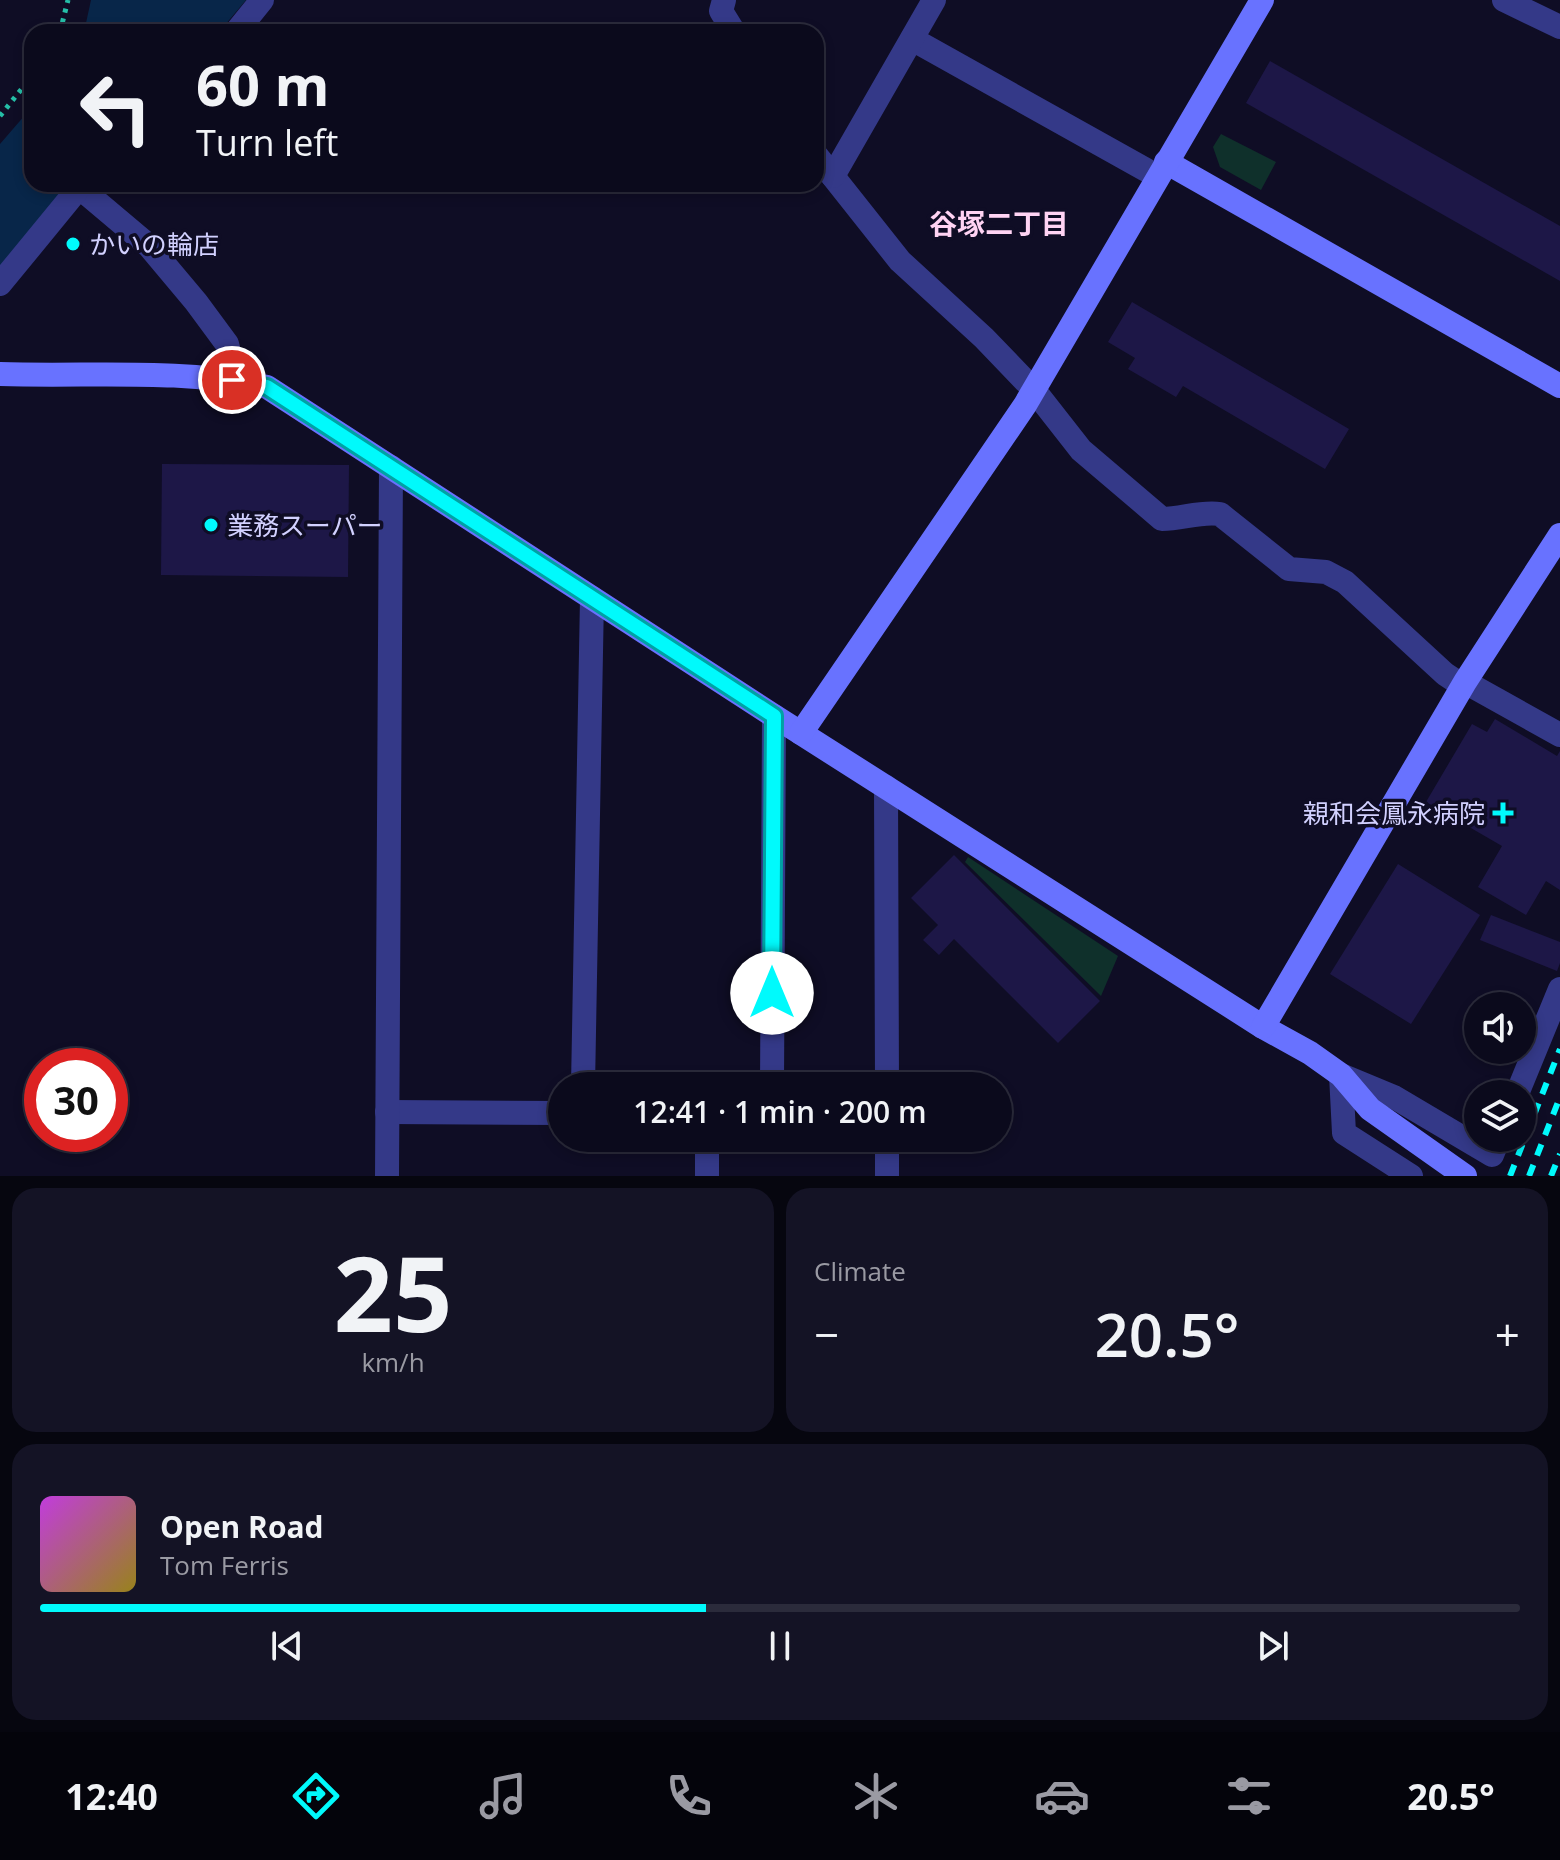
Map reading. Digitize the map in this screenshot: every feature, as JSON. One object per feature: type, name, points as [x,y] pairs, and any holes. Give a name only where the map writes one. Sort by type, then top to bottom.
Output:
[{"type":"street","points":[[242,24],[262,0]]},
{"type":"street","points":[[724,0],[721,11],[729,24]]},
{"type":"street","points":[[833,176],[934,0]]},
{"type":"street","points":[[801,733],[1034,390],[1262,0]]},
{"type":"street","points":[[1504,0],[1560,27]]},
{"type":"street","points":[[912,39],[1162,169],[1560,386]]},
{"type":"street","points":[[824,165],[900,261],[984,338],[1034,390],[1081,450],[1162,519],[1206,512],[1220,514],[1289,569],[1326,572],[1345,582],[1445,674],[1560,735]]},
{"type":"street","points":[[0,284],[76,192]]},
{"type":"street","points":[[88,192],[149,246],[196,302],[227,344],[232,380]]},
{"type":"street","points":[[0,374],[161,373],[267,387],[774,716],[1263,1027],[1310,1053],[1341,1075],[1394,1097],[1464,1138]]},
{"type":"street","points":[[387,1176],[391,467]]},
{"type":"street","points":[[1263,1027],[1464,684],[1560,535]]},
{"type":"street","points":[[583,1072],[592,598]]},
{"type":"street","points":[[772,1072],[774,716]]},
{"type":"street","points":[[886,787],[887,1072]]},
{"type":"street","points":[[1523,1080],[1560,989]]},
{"type":"street","points":[[1341,1075],[1344,1133],[1411,1176]]},
{"type":"street","points":[[1341,1075],[1370,1109],[1465,1176]]},
{"type":"street","points":[[387,1112],[548,1113]]},
{"type":"street","points":[[707,1152],[707,1176]]},
{"type":"street","points":[[887,1152],[887,1176]]},
{"type":"path","points":[[62,24],[68,0]]},
{"type":"path","points":[[0,116],[24,86]]},
{"type":"green space","points":[[1221,134],[1276,162],[1261,190],[1220,167],[1213,147]]},
{"type":"green space","points":[[968,857],[1118,956],[1101,996],[965,862]]},
{"type":"water","points":[[91,0],[246,0],[226,24],[86,24]]},
{"type":"water","points":[[24,116],[24,192],[63,192],[0,270],[0,144]]},
{"type":"building","points":[[1270,61],[1560,226],[1560,281],[1246,103]]},
{"type":"building","points":[[1132,302],[1349,429],[1325,469],[1183,386],[1176,397],[1128,369],[1135,358],[1108,342]]},
{"type":"building","points":[[162,464],[349,465],[348,577],[161,575]]},
{"type":"building","points":[[1495,719],[1557,756],[1560,751],[1560,890],[1546,881],[1526,915],[1478,887],[1502,846],[1426,802],[1472,724],[1487,732]]},
{"type":"building","points":[[954,855],[1100,1001],[1058,1043],[954,939],[939,955],[923,940],[938,925],[911,898]]},
{"type":"building","points":[[1398,864],[1480,915],[1411,1024],[1330,974]]},
{"type":"building","points":[[1491,915],[1560,942],[1557,971],[1480,940]]},
{"type":"railway","points":[[1510,1176],[1560,1049]]},
{"type":"railway","points":[[1529,1176],[1560,1097]]},
{"type":"railway","points":[[1551,1176],[1560,1154]]},
{"type":"place","name":"かいの輪店","points":[[73,244]]},
{"type":"place","name":"業務スーパー","points":[[211,525]]},
{"type":"place","name":"親和会鳳永病院","points":[[1503,813]]},
{"type":"district","name":"谷塚二丁目","points":[[999,223]]},
{"type":"route","points":[[232,380],[267,387],[774,716],[772,993]]}]
